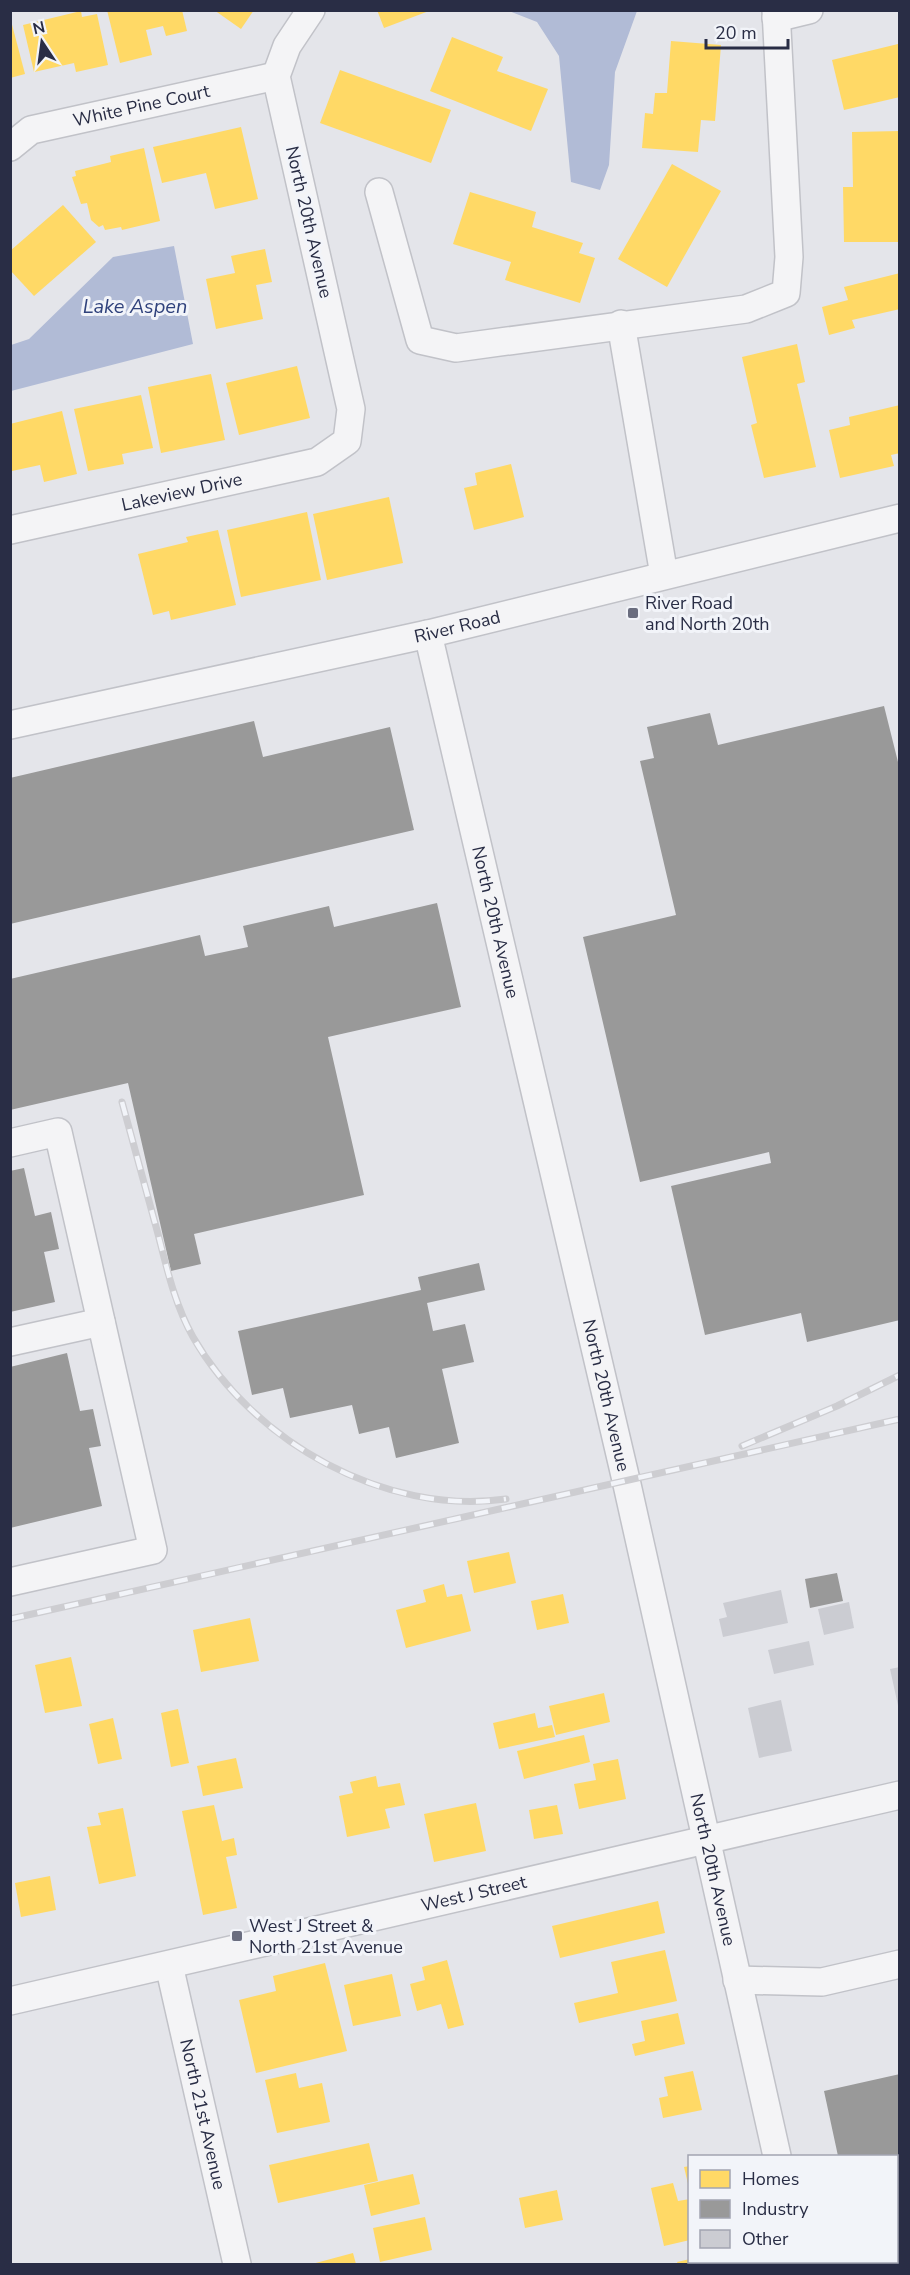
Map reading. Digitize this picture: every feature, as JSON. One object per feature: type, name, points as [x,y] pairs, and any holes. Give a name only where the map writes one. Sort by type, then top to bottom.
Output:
[{"type":"street","points":[[276,76],[287,46],[311,10]]},
{"type":"street","points":[[379,192],[420,340],[456,348],[746,309],[786,293],[789,257],[776,14],[809,10]]},
{"type":"street","name":"White Pine Court","points":[[10,147],[31,130],[276,76]]},
{"type":"street","name":"North 20th Avenue","points":[[276,76],[351,409],[347,441]]},
{"type":"street","points":[[621,324],[664,575]]},
{"type":"street","name":"Lakeview Drive","points":[[10,530],[318,462],[347,441]]},
{"type":"street","name":"River Road","points":[[10,725],[428,634],[900,519]]},
{"type":"street","name":"North 20th Avenue","points":[[428,634],[626,1480],[704,1839],[777,2155]]},
{"type":"street","points":[[10,1143],[58,1132],[153,1550],[10,1582]]},
{"type":"street","points":[[10,1342],[101,1322]]},
{"type":"street","name":"West J Street","points":[[10,2001],[704,1839],[900,1796]]},
{"type":"street","points":[[736,1980],[822,1982],[900,1964]]},
{"type":"street","name":"North 21st Avenue","points":[[169,1965],[237,2265]]},
{"type":"water","points":[[509,11],[637,11],[615,72],[609,165],[600,190],[571,182],[559,56],[537,22]]},
{"type":"water","name":"Lake Aspen","points":[[174,246],[193,344],[11,391],[11,345],[29,339],[113,257]]},
{"type":"building: Homes","points":[[107,10],[182,10],[187,31],[166,36],[163,26],[146,30],[152,55],[120,63]]},
{"type":"building: Homes","points":[[214,10],[254,10],[241,29]]},
{"type":"building: Homes","points":[[377,10],[429,10],[429,11],[384,28]]},
{"type":"building: Homes","points":[[81,11],[82,17],[97,14],[108,65],[76,72],[74,63],[34,72],[23,25]]},
{"type":"building: Homes","points":[[10,17],[25,74],[10,78]]},
{"type":"building: Homes","points":[[452,37],[503,57],[497,71],[548,89],[531,131],[430,91]]},
{"type":"building: Homes","points":[[671,41],[721,45],[715,121],[701,120],[698,152],[642,148],[645,113],[653,114],[655,93],[667,93]]},
{"type":"building: Homes","points":[[898,44],[900,97],[844,110],[832,60]]},
{"type":"building: Homes","points":[[340,70],[451,110],[431,163],[320,123]]},
{"type":"building: Homes","points":[[241,127],[258,199],[215,209],[206,173],[162,183],[153,147]]},
{"type":"building: Homes","points":[[900,131],[900,242],[844,242],[843,187],[853,187],[852,132]]},
{"type":"building: Homes","points":[[144,148],[160,221],[122,230],[121,227],[105,230],[103,225],[99,227],[91,220],[87,203],[81,204],[72,177],[76,176],[75,171],[111,162],[110,156]]},
{"type":"building: Homes","points":[[672,164],[721,191],[667,287],[618,259]]},
{"type":"building: Homes","points":[[470,192],[536,212],[532,227],[583,243],[579,253],[595,258],[580,303],[505,280],[511,262],[453,244]]},
{"type":"building: Homes","points":[[63,205],[96,242],[34,296],[10,270],[10,251]]},
{"type":"building: Homes","points":[[265,249],[272,282],[256,285],[263,319],[216,329],[206,279],[235,273],[231,256]]},
{"type":"building: Homes","points":[[900,273],[900,309],[852,320],[855,328],[829,335],[822,307],[848,300],[844,287]]},
{"type":"building: Homes","points":[[797,344],[805,382],[797,384],[816,467],[764,478],[751,425],[757,423],[742,357]]},
{"type":"building: Homes","points":[[297,366],[310,418],[239,435],[226,383]]},
{"type":"building: Homes","points":[[211,374],[225,440],[161,453],[148,387]]},
{"type":"building: Homes","points":[[141,395],[153,448],[122,454],[124,464],[88,471],[74,409]]},
{"type":"building: Homes","points":[[900,405],[900,453],[891,455],[894,466],[840,478],[829,430],[850,425],[849,417]]},
{"type":"building: Homes","points":[[62,411],[77,474],[44,482],[40,465],[12,471],[10,424]]},
{"type":"building: Homes","points":[[511,464],[524,517],[474,530],[464,488],[477,485],[475,473]]},
{"type":"building: Homes","points":[[389,497],[403,563],[327,580],[313,514]]},
{"type":"building: Homes","points":[[307,512],[321,580],[241,597],[227,530]]},
{"type":"building: Homes","points":[[218,530],[236,605],[171,620],[169,611],[153,615],[138,554],[188,542],[186,537]]},
{"type":"building: Homes","points":[[509,1552],[516,1583],[474,1593],[467,1561]]},
{"type":"building: Homes","points":[[444,1584],[447,1597],[462,1594],[471,1631],[406,1648],[396,1610],[426,1602],[423,1590]]},
{"type":"building: Homes","points":[[563,1594],[569,1623],[537,1630],[531,1601]]},
{"type":"building: Homes","points":[[250,1618],[259,1661],[201,1672],[193,1630]]},
{"type":"building: Homes","points":[[71,1657],[82,1706],[45,1713],[35,1665]]},
{"type":"building: Homes","points":[[604,1693],[610,1722],[556,1735],[549,1706]]},
{"type":"building: Homes","points":[[178,1709],[189,1763],[171,1767],[161,1713]]},
{"type":"building: Homes","points":[[535,1713],[538,1728],[552,1725],[555,1737],[499,1749],[493,1723]]},
{"type":"building: Homes","points":[[113,1718],[122,1759],[98,1764],[89,1724]]},
{"type":"building: Homes","points":[[584,1735],[590,1762],[524,1779],[517,1751]]},
{"type":"building: Homes","points":[[236,1758],[243,1788],[203,1796],[197,1766]]},
{"type":"building: Homes","points":[[618,1759],[626,1799],[579,1809],[574,1784],[596,1780],[593,1764]]},
{"type":"building: Homes","points":[[376,1776],[378,1787],[400,1783],[405,1805],[385,1809],[390,1828],[347,1837],[339,1796],[353,1793],[350,1782]]},
{"type":"building: Homes","points":[[476,1803],[486,1851],[434,1862],[424,1814]]},
{"type":"building: Homes","points":[[214,1805],[222,1841],[234,1838],[237,1855],[226,1857],[237,1908],[203,1915],[182,1811]]},
{"type":"building: Homes","points":[[557,1805],[563,1834],[534,1839],[529,1810]]},
{"type":"building: Homes","points":[[123,1808],[136,1876],[99,1884],[87,1827],[101,1825],[98,1813]]},
{"type":"building: Homes","points":[[50,1876],[56,1910],[21,1917],[15,1883]]},
{"type":"building: Homes","points":[[658,1901],[665,1933],[560,1958],[552,1926]]},
{"type":"building: Homes","points":[[665,1950],[677,2001],[579,2023],[574,2003],[618,1993],[611,1962]]},
{"type":"building: Homes","points":[[447,1960],[464,2025],[448,2029],[441,2004],[417,2011],[410,1984],[425,1980],[422,1967]]},
{"type":"building: Homes","points":[[325,1963],[347,2051],[256,2073],[239,2000],[276,1991],[273,1976]]},
{"type":"building: Homes","points":[[392,1974],[401,2016],[353,2026],[344,1985]]},
{"type":"building: Homes","points":[[678,2013],[685,2044],[635,2056],[632,2044],[645,2041],[641,2021]]},
{"type":"building: Homes","points":[[693,2071],[702,2110],[663,2118],[659,2098],[668,2096],[664,2077]]},
{"type":"building: Homes","points":[[296,2073],[299,2088],[322,2083],[330,2122],[277,2133],[265,2080]]},
{"type":"building: Homes","points":[[369,2143],[378,2181],[278,2203],[269,2165]]},
{"type":"building: Homes","points":[[688,2166],[688,2184],[684,2167]]},
{"type":"building: Homes","points":[[413,2174],[420,2204],[371,2216],[364,2185]]},
{"type":"building: Homes","points":[[673,2183],[678,2201],[688,2199],[688,2240],[664,2246],[651,2188]]},
{"type":"building: Homes","points":[[557,2190],[563,2220],[525,2228],[519,2198]]},
{"type":"building: Homes","points":[[425,2217],[432,2250],[380,2262],[373,2228]]},
{"type":"building: Homes","points":[[353,2253],[356,2264],[312,2264]]},
{"type":"building: Homes","points":[[688,2259],[688,2263],[737,2264],[678,2264],[677,2262]]},
{"type":"building: Industry","points":[[884,706],[900,770],[900,1320],[807,1342],[801,1313],[705,1335],[671,1186],[771,1163],[769,1152],[640,1182],[583,937],[676,915],[640,761],[654,758],[647,727],[710,713],[718,745]]},
{"type":"building: Industry","points":[[254,721],[263,757],[390,727],[414,830],[10,924],[10,778]]},
{"type":"building: Industry","points":[[437,903],[461,1007],[328,1037],[364,1195],[194,1234],[201,1264],[171,1271],[128,1083],[10,1110],[10,979],[200,935],[205,956],[248,947],[243,926],[329,906],[334,927]]},
{"type":"building: Industry","points":[[24,1168],[35,1216],[51,1212],[59,1249],[44,1252],[55,1302],[10,1312],[10,1171]]},
{"type":"building: Industry","points":[[479,1263],[485,1290],[427,1303],[433,1331],[465,1324],[474,1362],[442,1369],[459,1443],[396,1458],[389,1427],[359,1434],[352,1405],[290,1418],[283,1388],[252,1395],[238,1331],[421,1290],[418,1277]]},
{"type":"building: Industry","points":[[67,1353],[80,1411],[93,1409],[101,1446],[89,1448],[102,1506],[10,1528],[10,1367]]},
{"type":"building: Industry","points":[[837,1573],[843,1601],[810,1608],[805,1579]]},
{"type":"building: Industry","points":[[900,2074],[900,2264],[862,2263],[898,2263],[898,2155],[838,2155],[824,2091]]},
{"type":"building: Other","points":[[781,1590],[788,1623],[723,1637],[719,1619],[727,1617],[723,1603]]},
{"type":"building: Other","points":[[849,1602],[854,1628],[824,1635],[818,1609]]},
{"type":"building: Other","points":[[809,1641],[814,1665],[774,1674],[768,1650]]},
{"type":"building: Other","points":[[900,1667],[900,1710],[899,1710],[890,1669]]},
{"type":"building: Other","points":[[781,1700],[792,1751],[759,1758],[748,1708]]},
{"type":"railway","points":[[122,1102],[168,1274],[181,1312],[193,1337],[219,1375],[250,1409],[286,1439],[327,1464],[370,1483],[414,1496],[460,1501],[506,1499]]},
{"type":"railway","points":[[742,1446],[837,1406],[900,1375]]},
{"type":"railway","points":[[10,1619],[900,1419]]},
{"type":"place","name":"River Road and North 20th","points":[[633,613]]},
{"type":"place","name":"West J Street & North 21st Avenue","points":[[237,1936]]}]
